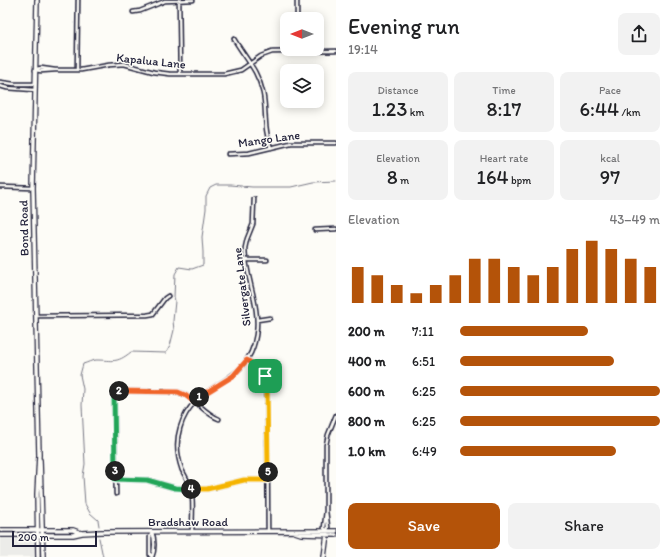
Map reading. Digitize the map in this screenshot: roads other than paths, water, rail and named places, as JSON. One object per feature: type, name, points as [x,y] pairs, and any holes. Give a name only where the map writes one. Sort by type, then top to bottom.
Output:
[{"type":"main road","name":"Bond Road","points":[[37,0],[33,188],[39,455],[37,477],[38,557]]},
{"type":"main road","name":"Bond Road","points":[[39,455],[41,467],[43,557]]},
{"type":"main road","points":[[37,477],[40,480],[42,500]]},
{"type":"main road","name":"Bradshaw Road","points":[[0,530],[73,530],[82,533]]},
{"type":"main road","name":"Bradshaw Road","points":[[0,535],[298,531],[336,535]]},
{"type":"main road","name":"Bradshaw Road","points":[[327,533],[336,531]]},
{"type":"main road","points":[[324,557],[327,533]]},
{"type":"street","points":[[77,70],[78,0]]},
{"type":"street","points":[[179,0],[180,74]]},
{"type":"street","points":[[134,12],[160,2],[193,0]]},
{"type":"street","points":[[297,0],[297,12]]},
{"type":"street","points":[[234,39],[251,63],[258,76],[263,93],[265,127],[270,148]]},
{"type":"street","name":"Kapalua Lane","points":[[324,51],[336,51]]},
{"type":"street","name":"Kapalua Lane","points":[[35,70],[88,70],[109,65],[124,64],[160,73],[230,74],[241,70],[266,54],[280,52]]},
{"type":"street","points":[[0,82],[35,84]]},
{"type":"street","points":[[0,86],[35,90]]},
{"type":"street","name":"Mango Lane","points":[[228,154],[249,153],[291,143],[336,143]]},
{"type":"street","points":[[0,187],[33,188]]},
{"type":"street","name":"Silvergate Lane","points":[[192,532],[191,489],[180,463],[177,442],[182,422],[187,411],[204,393],[233,376],[247,360],[255,341],[257,320],[245,248],[253,224],[254,199]]},
{"type":"street","points":[[315,230],[336,229]]},
{"type":"street","points":[[246,260],[267,260]]},
{"type":"street","points":[[36,316],[148,315],[153,314],[168,296]]},
{"type":"street","points":[[257,320],[270,318]]},
{"type":"street","points":[[247,360],[262,372],[267,385],[268,532]]},
{"type":"street","points":[[116,494],[114,391],[174,391],[185,395],[205,412],[219,419]]},
{"type":"street","points":[[327,533],[324,528],[324,515],[326,511],[326,445],[328,435],[336,415]]},
{"type":"street","points":[[115,479],[147,480],[175,488],[191,489],[207,489],[244,480],[268,480]]},
{"type":"street","points":[[152,532],[154,537],[152,557]]},
{"type":"waterway","points":[[99,526],[98,520],[90,513],[85,504],[83,476],[85,464],[82,405],[83,389],[80,375],[83,364],[94,360],[118,360],[131,352],[166,353],[170,346],[174,330],[175,274],[179,267],[192,269],[203,265],[202,237],[206,209],[206,196],[210,188],[216,185],[291,187],[313,182],[336,181]]},
{"type":"waterway","points":[[99,538],[103,557]]}]
